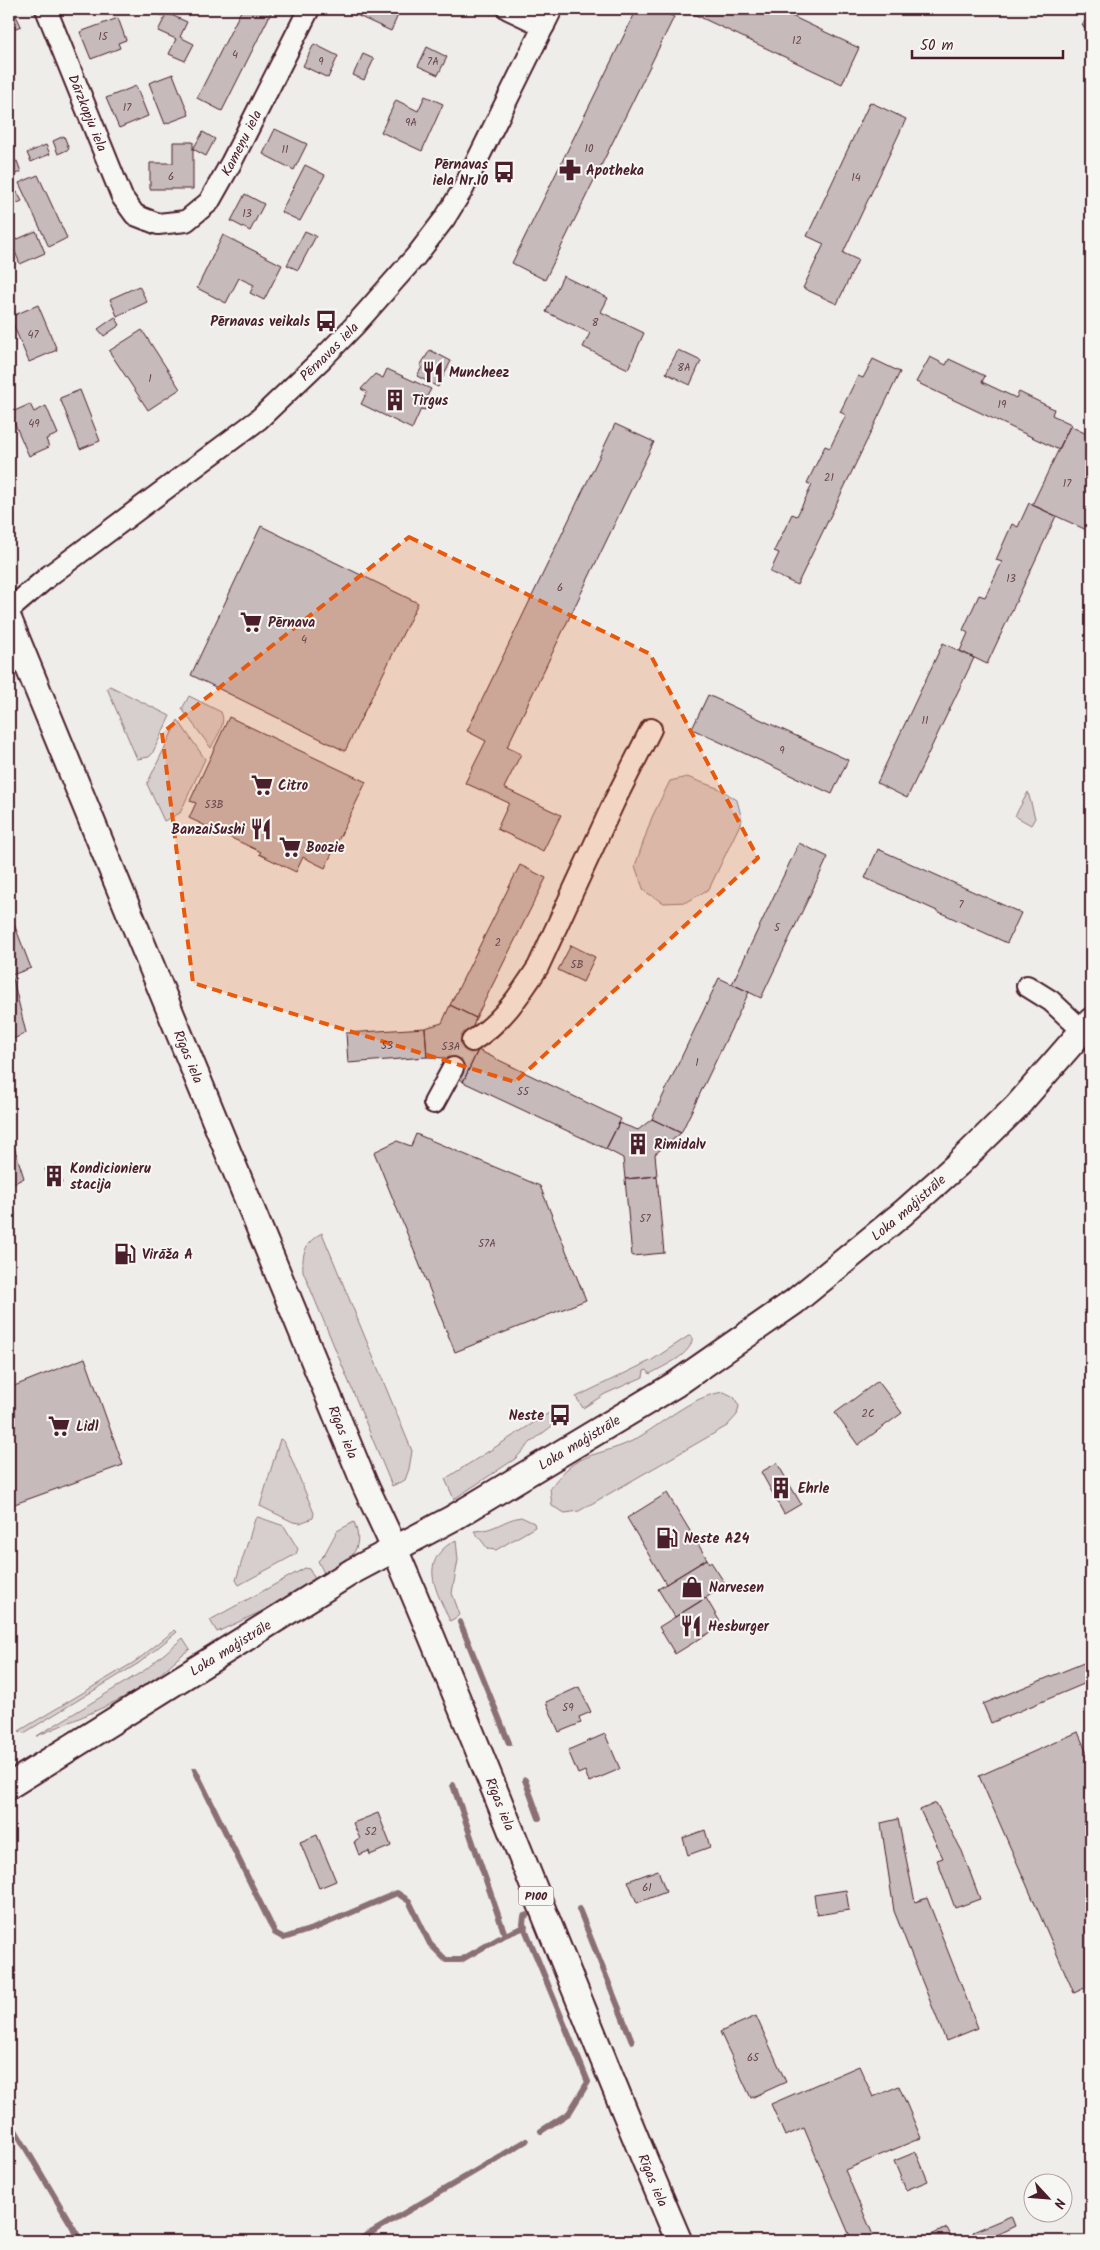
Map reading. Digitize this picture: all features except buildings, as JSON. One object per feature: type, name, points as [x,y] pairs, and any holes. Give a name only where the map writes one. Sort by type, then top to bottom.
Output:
[{"type":"main road","name":"Rīgas iela","points":[[9,620],[358,1467],[395,1549],[679,2241]]},
{"type":"main road","name":"Loka maģistrāle","points":[[9,1786],[353,1571],[453,1518],[676,1384],[794,1302],[903,1213],[958,1164],[1017,1106],[1087,1026]]},
{"type":"street","name":"Dārzkopju iela","points":[[46,9],[122,197],[135,215]]},
{"type":"street","name":"Kameņu iela","points":[[135,215],[158,224],[186,221],[209,202],[231,163],[309,9]]},
{"type":"street","points":[[508,9],[548,17]]},
{"type":"street","name":"Pērnavas iela","points":[[9,610],[61,567],[258,420],[354,326],[416,256],[445,218],[463,189],[548,17]]},
{"type":"street","points":[[472,1042],[489,1031],[498,1021],[527,985],[538,967],[614,802],[651,728]]},
{"type":"street","points":[[1027,986],[1087,1026]]},
{"type":"street","points":[[434,1103],[453,1068]]},
{"type":"highlighted area","points":[[409,537],[650,654],[758,858],[515,1082],[193,983],[162,733]]},
{"type":"shaded area","points":[[110,686],[170,716],[149,757],[137,759],[107,688]]},
{"type":"shaded area","points":[[189,696],[221,712],[222,726],[211,748],[182,709]]},
{"type":"shaded area","points":[[178,720],[205,759],[180,813],[164,821],[147,784]]},
{"type":"shaded area","points":[[687,777],[720,789],[737,800],[742,820],[709,889],[687,902],[664,903],[644,891],[635,866],[652,817],[670,781]]},
{"type":"shaded area","points":[[1028,792],[1035,818],[1031,825],[1015,816]]},
{"type":"shaded area","points":[[322,1233],[412,1451],[405,1480],[392,1486],[303,1271],[304,1253],[308,1244]]},
{"type":"shaded area","points":[[690,1335],[692,1336],[692,1342],[683,1354],[650,1374],[647,1370],[644,1371],[643,1377],[605,1394],[583,1408],[576,1397],[652,1360]]},
{"type":"shaded area","points":[[724,1392],[734,1397],[739,1406],[737,1415],[727,1426],[579,1511],[565,1513],[552,1506],[550,1488],[562,1473],[578,1461],[632,1441],[688,1405],[700,1399]]},
{"type":"shaded area","points":[[549,1413],[556,1423],[531,1442],[515,1459],[454,1499],[445,1479]]},
{"type":"shaded area","points":[[280,1439],[284,1441],[314,1513],[313,1518],[300,1523],[293,1522],[260,1506]]},
{"type":"shaded area","points":[[258,1517],[284,1526],[298,1549],[296,1554],[239,1585],[236,1580],[255,1519]]},
{"type":"shaded area","points":[[521,1517],[534,1523],[535,1527],[496,1550],[488,1549],[474,1531],[488,1529]]},
{"type":"shaded area","points":[[354,1522],[358,1541],[356,1548],[347,1561],[326,1577],[318,1561],[324,1555],[337,1531]]},
{"type":"shaded area","points":[[456,1540],[458,1560],[452,1593],[460,1615],[450,1621],[435,1587],[433,1567],[437,1557],[444,1548]]},
{"type":"shaded area","points":[[305,1568],[309,1569],[317,1582],[288,1599],[217,1632],[210,1620]]},
{"type":"shaded area","points":[[175,1630],[177,1632],[139,1663],[24,1733],[19,1731],[136,1661]]},
{"type":"shaded area","points":[[183,1638],[190,1649],[151,1681],[106,1706],[37,1736],[145,1670]]},
{"type":"waterway","points":[[460,1622],[509,1743]]},
{"type":"waterway","points":[[195,1770],[275,1933],[284,1938],[315,1928],[397,1893],[409,1901],[430,1944],[446,1960],[461,1960],[505,1935],[525,1927]]},
{"type":"waterway","points":[[525,1780],[539,1818]]},
{"type":"waterway","points":[[453,1785],[505,1935]]},
{"type":"waterway","points":[[579,1909],[632,2041]]},
{"type":"waterway","points":[[527,1915],[524,1916],[523,1924],[588,2082],[569,2113],[541,2131]]},
{"type":"waterway","points":[[9,2120],[81,2241]]},
{"type":"waterway","points":[[357,2241],[526,2141]]},
{"type":"tunnel","points":[[453,1068],[472,1041]]},
{"type":"place","name":"Apotheka","points":[[570,170]]},
{"type":"place","name":"Pērnavas iela Nr.10","points":[[504,172]]},
{"type":"place","name":"Pērnavas veikals","points":[[326,321]]},
{"type":"place","name":"Muncheez","points":[[433,372]]},
{"type":"place","name":"Tirgus","points":[[395,400]]},
{"type":"place","name":"Pērnava","points":[[251,622]]},
{"type":"place","name":"Citro","points":[[262,785]]},
{"type":"place","name":"BanzaiSushi","points":[[261,829]]},
{"type":"place","name":"Boozie","points":[[290,847]]},
{"type":"place","name":"Rimidalv","points":[[638,1144]]},
{"type":"place","name":"Kondicionieru stacija","points":[[54,1176]]},
{"type":"place","name":"Virāža A","points":[[125,1254]]},
{"type":"place","name":"Neste","points":[[560,1415]]},
{"type":"place","name":"Lidl","points":[[59,1426]]},
{"type":"place","name":"Ehrle","points":[[781,1488]]},
{"type":"place","name":"Neste A24","points":[[667,1538]]},
{"type":"place","name":"Narvesen","points":[[692,1587]]},
{"type":"place","name":"Hesburger","points":[[691,1626]]}]
